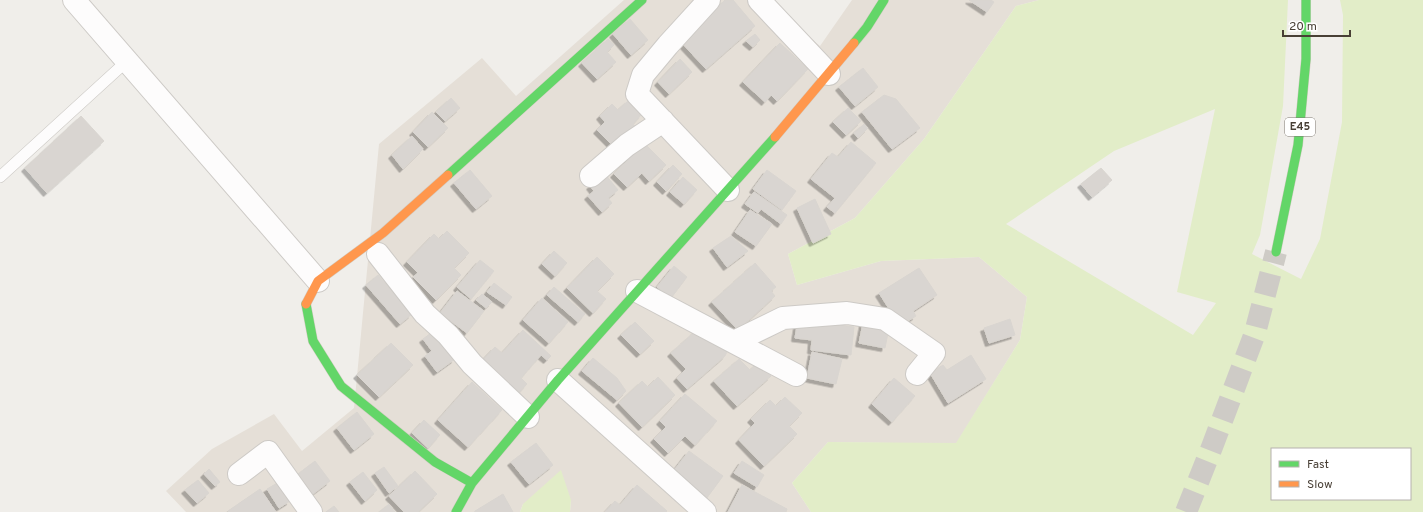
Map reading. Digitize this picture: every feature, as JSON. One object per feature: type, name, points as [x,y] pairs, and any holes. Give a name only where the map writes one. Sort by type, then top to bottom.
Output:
[{"type":"main road","points":[[472,483],[435,462],[341,386],[313,341],[306,304],[318,281],[383,233],[642,0]]},
{"type":"main road","points":[[456,512],[472,483],[558,380],[728,190],[829,74],[867,27],[884,0]]},
{"type":"main road","name":"E45","points":[[1276,252],[1298,145],[1306,59],[1306,0]]},
{"type":"street","points":[[74,0],[318,281]]},
{"type":"street","points":[[709,0],[668,44],[643,75],[637,94],[728,190]]},
{"type":"street","points":[[759,0],[829,74]]},
{"type":"street","points":[[591,176],[627,145],[664,121]]},
{"type":"street","points":[[378,254],[425,314],[448,335],[472,364],[528,417]]},
{"type":"street","points":[[637,291],[796,375]]},
{"type":"street","points":[[734,342],[783,318],[847,313],[885,319],[934,353],[917,374]]},
{"type":"street","points":[[558,380],[705,512]]},
{"type":"street","points":[[239,474],[268,452],[311,512]]},
{"type":"lane","points":[[0,177],[127,61]]},
{"type":"shaded area","points":[[624,0],[765,0],[820,46],[852,0],[1039,0],[1016,6],[924,139],[855,218],[788,254],[797,285],[881,261],[979,257],[1027,297],[1020,340],[956,444],[828,442],[792,483],[811,512],[570,512],[571,500],[523,504],[520,512],[186,512],[166,491],[212,449],[274,414],[302,451],[354,408],[379,144],[482,58],[516,96]]},
{"type":"green space","points":[[1039,0],[1288,0],[1283,106],[1260,235],[1252,254],[1301,279],[1320,239],[1342,122],[1343,15],[1340,0],[1423,0],[1423,512],[811,512],[792,483],[828,442],[956,443],[1020,340],[1027,297],[979,257],[881,261],[797,285],[788,254],[855,218],[924,139],[1016,6]],"holes":[[[1215,109],[1177,292],[1216,303],[1193,335],[1006,224],[1114,151]]]},
{"type":"green space","points":[[561,470],[571,500],[570,512],[520,512],[523,504]]},
{"type":"building","points":[[725,0],[733,0],[755,26],[706,69],[680,41]]},
{"type":"building","points":[[969,0],[991,0],[994,2],[987,12]]},
{"type":"building","points":[[630,19],[648,40],[631,55],[613,34]]},
{"type":"building","points":[[755,34],[760,40],[753,47],[746,41]]},
{"type":"building","points":[[608,39],[614,45],[607,52],[616,62],[597,79],[582,63]]},
{"type":"building","points":[[780,43],[808,69],[777,101],[771,95],[765,102],[743,82]]},
{"type":"building","points":[[680,59],[692,72],[669,94],[658,82]]},
{"type":"building","points":[[863,68],[878,87],[855,106],[839,87]]},
{"type":"building","points":[[884,95],[896,99],[920,128],[892,149],[862,112]]},
{"type":"building","points":[[451,98],[460,108],[445,121],[436,112]]},
{"type":"building","points":[[629,100],[642,114],[633,124],[640,131],[614,147],[597,130],[605,122],[600,116],[612,104],[618,110]]},
{"type":"building","points":[[848,108],[861,121],[846,135],[833,122]]},
{"type":"building","points":[[432,112],[448,128],[428,147],[413,132]]},
{"type":"building","points":[[81,116],[104,141],[47,193],[25,168]]},
{"type":"building","points":[[864,124],[868,128],[858,138],[854,133]]},
{"type":"building","points":[[412,136],[423,149],[403,169],[392,155]]},
{"type":"building","points":[[641,140],[666,165],[649,181],[642,173],[627,187],[614,174],[628,160],[624,156]]},
{"type":"building","points":[[851,142],[876,163],[835,213],[827,207],[835,198],[811,179],[832,153],[838,157]]},
{"type":"building","points":[[673,165],[682,174],[666,191],[657,182]]},
{"type":"building","points":[[1101,168],[1112,180],[1092,197],[1081,184]]},
{"type":"building","points":[[470,170],[492,196],[476,209],[454,183]]},
{"type":"building","points":[[767,170],[796,191],[782,210],[753,189]]},
{"type":"building","points":[[605,174],[618,190],[608,198],[612,203],[602,212],[588,196],[594,191],[590,186]]},
{"type":"building","points":[[683,177],[697,190],[684,204],[670,192]]},
{"type":"building","points":[[754,192],[787,215],[781,224],[761,209],[758,213],[745,204]]},
{"type":"building","points":[[815,199],[831,234],[813,243],[797,208]]},
{"type":"building","points":[[750,210],[772,224],[756,246],[735,232]]},
{"type":"building","points":[[447,231],[469,253],[454,268],[461,275],[436,300],[413,277],[418,273],[407,262],[434,234],[439,239]]},
{"type":"building","points":[[731,236],[748,251],[727,267],[713,248]]},
{"type":"building","points":[[554,251],[567,263],[555,276],[542,264]]},
{"type":"building","points":[[597,257],[614,274],[597,291],[606,299],[593,313],[567,288]]},
{"type":"building","points":[[480,260],[494,271],[471,299],[457,287]]},
{"type":"building","points":[[755,263],[776,287],[771,291],[775,296],[738,330],[712,302]]},
{"type":"building","points":[[674,266],[687,277],[671,298],[657,287]]},
{"type":"building","points":[[919,268],[937,295],[913,311],[916,316],[900,326],[879,293]]},
{"type":"building","points":[[378,275],[412,314],[400,324],[366,285]]},
{"type":"building","points":[[494,283],[512,297],[506,305],[487,292]]},
{"type":"building","points":[[554,287],[585,314],[578,322],[547,295]]},
{"type":"building","points":[[457,291],[484,311],[467,333],[440,313]]},
{"type":"building","points":[[482,294],[492,302],[486,308],[476,300]]},
{"type":"building","points":[[542,298],[568,322],[549,343],[523,320]]},
{"type":"building","points":[[1010,319],[1015,335],[989,343],[984,328]]},
{"type":"building","points":[[798,320],[854,327],[851,355],[811,350],[812,340],[795,338]]},
{"type":"building","points":[[635,322],[654,341],[640,354],[621,335]]},
{"type":"building","points":[[863,323],[889,328],[885,348],[859,343]]},
{"type":"building","points":[[699,328],[730,346],[725,356],[687,389],[677,378],[686,369],[671,353]]},
{"type":"building","points":[[523,330],[551,356],[547,360],[541,355],[521,378],[527,384],[515,397],[479,364],[495,347],[502,353]]},
{"type":"building","points":[[434,331],[455,359],[437,372],[425,356],[432,351],[423,339]]},
{"type":"building","points":[[391,343],[413,365],[379,397],[357,375]]},
{"type":"building","points":[[812,352],[842,359],[836,384],[807,378]]},
{"type":"building","points":[[971,355],[986,379],[948,403],[930,373],[943,365],[947,370]]},
{"type":"building","points":[[593,358],[617,378],[626,391],[617,400],[582,371]]},
{"type":"building","points":[[739,359],[750,370],[759,362],[771,376],[737,406],[714,381]]},
{"type":"building","points":[[658,377],[675,395],[642,427],[619,403],[642,381],[648,387]]},
{"type":"building","points":[[894,378],[915,396],[892,422],[872,404]]},
{"type":"building","points":[[472,382],[502,410],[468,447],[438,420]]},
{"type":"building","points":[[685,394],[717,421],[695,445],[685,436],[668,453],[654,439],[666,427],[660,421]]},
{"type":"building","points":[[785,397],[802,413],[789,426],[797,434],[764,466],[739,440],[755,423],[751,419],[770,400],[776,406]]},
{"type":"building","points":[[357,412],[374,434],[354,450],[337,428]]},
{"type":"building","points":[[424,420],[440,435],[428,448],[412,433]]},
{"type":"building","points":[[536,443],[553,465],[529,484],[511,462]]},
{"type":"building","points":[[689,451],[723,476],[706,499],[672,473]]},
{"type":"building","points":[[315,461],[330,481],[309,497],[294,477]]},
{"type":"building","points":[[742,461],[764,475],[757,487],[734,473]]},
{"type":"building","points":[[384,467],[398,486],[389,493],[375,473]]},
{"type":"building","points":[[209,469],[220,482],[215,486],[204,474]]},
{"type":"building","points":[[415,471],[437,494],[418,512],[404,512],[389,496]]},
{"type":"building","points":[[363,472],[377,490],[365,501],[350,482]]},
{"type":"building","points":[[198,480],[209,493],[197,503],[185,490]]},
{"type":"building","points":[[279,482],[290,501],[279,508],[267,489]]},
{"type":"building","points":[[637,485],[667,511],[605,512],[615,501],[620,505]]},
{"type":"building","points":[[742,485],[787,509],[786,512],[728,512]]},
{"type":"building","points":[[260,489],[276,512],[228,511]]},
{"type":"building","points":[[503,494],[513,512],[475,512],[475,511]]},
{"type":"building","points":[[389,504],[395,512],[379,512]]},
{"type":"building","points":[[334,506],[339,512],[326,512]]},
{"type":"tunnel","points":[[1186,512],[1255,333],[1276,252]]},
{"type":"traffic: fast","points":[[448,175],[642,0]]},
{"type":"traffic: fast","points":[[854,43],[867,27],[884,0]]},
{"type":"traffic: fast","points":[[1276,252],[1298,145],[1306,59],[1306,0]]},
{"type":"traffic: fast","points":[[456,512],[472,483],[558,380],[775,137]]},
{"type":"traffic: fast","points":[[306,304],[313,341],[341,386],[435,462],[472,483]]},
{"type":"traffic: slow","points":[[775,137],[854,43]]},
{"type":"traffic: slow","points":[[306,304],[318,281],[383,233],[448,175]]}]
